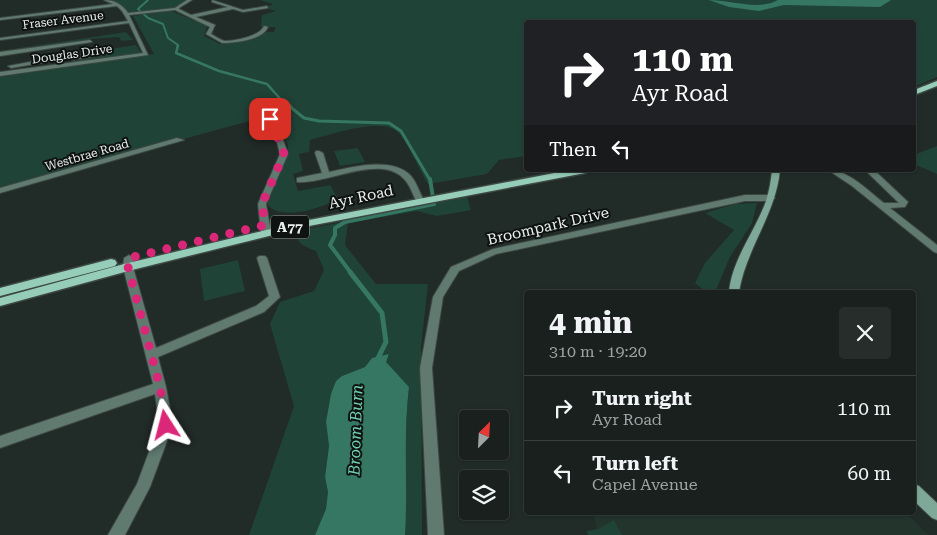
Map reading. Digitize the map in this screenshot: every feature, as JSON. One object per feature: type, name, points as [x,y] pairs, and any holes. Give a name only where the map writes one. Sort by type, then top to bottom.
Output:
[{"type":"main road","points":[[916,94],[937,83]]},
{"type":"main road","points":[[916,95],[928,95],[937,92]]},
{"type":"main road","name":"Ayr Road","points":[[506,181],[539,172]]},
{"type":"main road","name":"Ayr Road","points":[[0,292],[265,229],[418,197],[506,181],[571,172]]},
{"type":"main road","name":"Ayr Road","points":[[0,302],[128,262]]},
{"type":"street","points":[[106,0],[116,4],[128,14],[129,22]]},
{"type":"street","points":[[128,14],[176,9],[190,0]]},
{"type":"street","points":[[213,1],[243,11],[267,7]]},
{"type":"street","points":[[0,19],[116,4]]},
{"type":"street","points":[[24,7],[25,16]]},
{"type":"street","points":[[191,16],[232,8]]},
{"type":"street","points":[[176,9],[213,26],[208,34],[222,42],[257,36],[264,32],[266,27]]},
{"type":"street","points":[[259,9],[270,13]]},
{"type":"street","name":"Fraser Avenue","points":[[0,39],[129,22]]},
{"type":"street","name":"Douglas Drive","points":[[0,74],[12,69],[77,64],[146,54],[129,22]]},
{"type":"street","points":[[0,54],[90,41]]},
{"type":"street","points":[[69,44],[77,64]]},
{"type":"street","points":[[11,52],[12,69]]},
{"type":"street","points":[[0,70],[100,54]]},
{"type":"street","points":[[265,229],[262,204],[284,154],[270,119]]},
{"type":"street","name":"Westbrae Road","points":[[0,191],[180,140]]},
{"type":"street","points":[[319,153],[326,175]]},
{"type":"street","points":[[300,180],[374,167],[386,168],[401,171],[408,178],[418,197]]},
{"type":"street","points":[[734,290],[739,272],[770,198],[776,172]]},
{"type":"street","points":[[836,172],[883,206],[937,250]]},
{"type":"street","points":[[871,172],[904,202],[902,205],[883,206]]},
{"type":"street","name":"Broompark Drive","points":[[436,535],[426,368],[438,297],[451,273],[474,259],[493,252],[745,198],[770,198]]},
{"type":"street","points":[[151,355],[260,309],[272,301],[275,297],[262,258]]},
{"type":"street","points":[[116,535],[143,487],[166,425],[160,387],[128,262]]},
{"type":"street","points":[[0,442],[160,387]]},
{"type":"street","points":[[916,493],[937,514]]},
{"type":"shaded area","points":[[106,0],[190,0],[176,9],[128,14],[123,8]]},
{"type":"shaded area","points":[[260,0],[937,0],[937,77],[916,86],[916,20],[524,20],[524,156],[499,160],[487,174],[428,184],[399,133],[391,128],[381,126],[356,128],[310,140],[309,152],[299,154],[303,171],[293,174],[298,191],[330,185],[338,199],[301,212],[281,212],[267,204],[273,183],[287,158],[288,145],[275,114],[0,189],[0,77],[154,54],[133,16],[171,11],[207,26],[204,36],[220,44],[259,37],[266,32],[274,32],[276,27],[261,27],[262,15],[276,11],[265,8],[273,4]]},
{"type":"shaded area","points":[[126,32],[133,40],[121,41],[119,37],[90,39],[0,53],[0,51]]},
{"type":"shaded area","points":[[136,45],[141,53],[138,55],[79,62],[79,59],[105,55],[103,50]]},
{"type":"shaded area","points":[[937,146],[937,174],[916,165],[916,154]]},
{"type":"shaded area","points":[[358,148],[365,162],[340,166],[334,151]]},
{"type":"shaded area","points":[[467,197],[471,210],[437,216],[417,211],[348,223],[345,245],[376,284],[428,284],[421,347],[422,535],[404,535],[406,424],[409,387],[385,362],[389,355],[372,358],[365,367],[342,376],[326,422],[329,446],[325,477],[328,492],[326,509],[315,535],[249,535],[294,406],[270,324],[280,302],[314,291],[324,270],[316,251],[299,242],[297,231]]},
{"type":"shaded area","points":[[757,203],[752,223],[730,257],[716,290],[704,290],[695,283],[705,263],[734,230],[705,213],[735,204]]},
{"type":"shaded area","points":[[238,260],[245,291],[204,301],[200,269]]},
{"type":"shaded area","points":[[594,515],[908,515],[929,535],[599,535]]},
{"type":"shaded area","points":[[614,520],[622,535],[588,535],[587,531],[598,529]]},
{"type":"water","points":[[389,354],[386,362],[409,387],[406,424],[405,535],[315,535],[326,509],[328,492],[325,477],[329,446],[326,422],[331,394],[336,381],[342,376],[365,367],[372,358]]},
{"type":"waterway","name":"Broom Burn","points":[[148,0],[138,9],[148,18],[163,24],[168,38],[178,45],[177,47]]},
{"type":"waterway","points":[[714,0],[739,6],[759,8],[776,6],[782,2],[880,4],[886,0]]},
{"type":"waterway","name":"Broom Burn","points":[[178,46],[176,53],[219,71],[267,84],[283,102],[291,106]]},
{"type":"waterway","name":"Broom Burn","points":[[288,105],[304,118],[319,121],[389,123],[401,131],[430,180]]},
{"type":"waterway","name":"Broom Burn","points":[[351,273],[330,245],[335,235],[335,228],[345,222],[434,204],[430,179]]},
{"type":"waterway","name":"Broom Burn","points":[[350,272],[382,313],[386,342],[377,360]]},
{"type":"route","points":[[166,425],[160,387],[128,267],[129,258],[265,225],[261,208],[262,204],[271,179],[284,154],[277,131],[270,119]]}]
